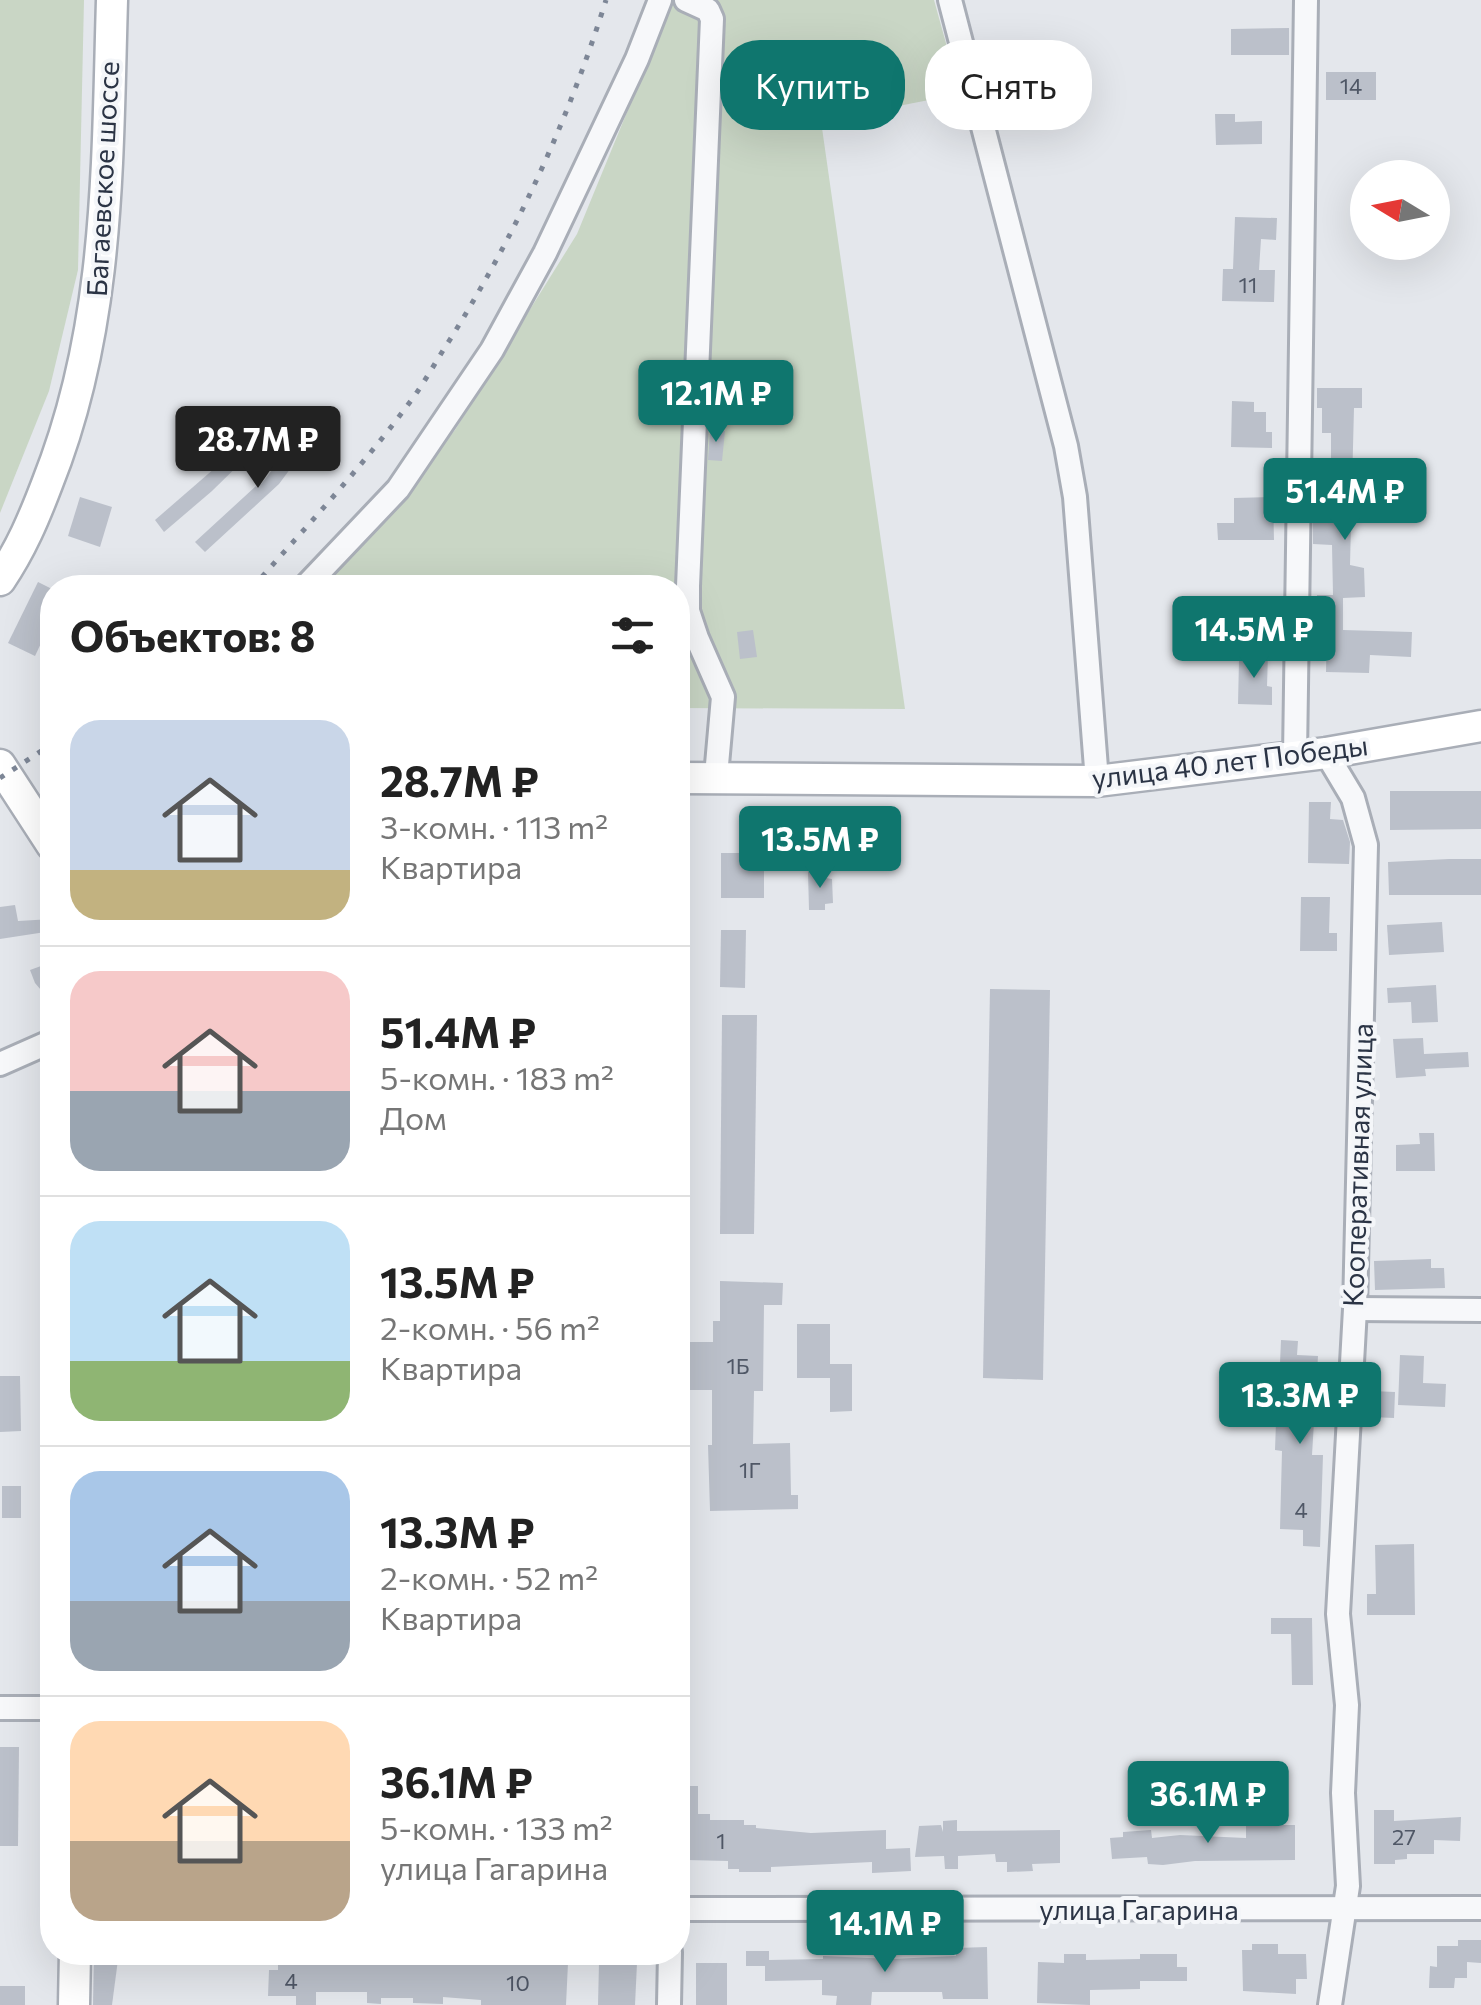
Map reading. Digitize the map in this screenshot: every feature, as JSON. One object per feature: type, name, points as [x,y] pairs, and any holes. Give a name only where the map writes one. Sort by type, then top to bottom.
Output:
[{"type":"street","name":"Багаевское шоссе","points":[[0,580],[22,547],[67,435],[93,329],[102,262],[112,0]]},
{"type":"street","points":[[316,575],[398,489],[492,350],[546,253],[637,59],[660,0]]},
{"type":"street","points":[[686,0],[708,10],[712,19],[688,575]]},
{"type":"street","points":[[950,0],[1066,446],[1075,497],[1097,780]]},
{"type":"street","points":[[1295,756],[1306,0]]},
{"type":"street","points":[[690,605],[692,624],[723,696],[716,776]]},
{"type":"street","name":"улица 40 лет Победы","points":[[690,777],[1097,780],[1220,768],[1481,726]]},
{"type":"street","name":"Кооперативная улица","points":[[1326,752],[1354,798],[1366,845],[1354,1309],[1338,1614],[1347,1706],[1343,1793],[1348,1886],[1330,2005]]},
{"type":"street","points":[[0,765],[40,806]]},
{"type":"street","points":[[0,1064],[40,1046]]},
{"type":"street","points":[[1354,1309],[1481,1310]]},
{"type":"street","points":[[0,1708],[40,1708]]},
{"type":"street","name":"улица Гагарина","points":[[690,1909],[1481,1908]]},
{"type":"street","points":[[74,2005],[75,1965]]},
{"type":"street","points":[[670,1965],[670,2005]]},
{"type":"green space","points":[[0,0],[84,0],[78,270],[49,391],[0,513]]},
{"type":"green space","points":[[673,0],[934,0],[945,40],[925,40],[925,101],[905,105],[905,40],[720,40],[720,130],[822,130],[905,709],[690,708],[690,575],[333,575],[455,430],[577,234]]},
{"type":"building","points":[[1289,28],[1289,55],[1231,55],[1231,29]]},
{"type":"building","points":[[1326,72],[1376,72],[1376,100],[1326,100]]},
{"type":"building","points":[[1215,114],[1235,114],[1235,122],[1262,121],[1262,144],[1216,145]]},
{"type":"building","points":[[1235,217],[1277,218],[1276,240],[1261,239],[1259,270],[1275,270],[1274,302],[1222,301],[1223,269],[1233,269]]},
{"type":"building","points":[[1317,388],[1362,388],[1362,408],[1354,408],[1350,565],[1364,568],[1365,597],[1343,598],[1343,630],[1412,632],[1411,657],[1370,655],[1369,673],[1326,672],[1327,625],[1317,625],[1317,595],[1333,595],[1332,545],[1313,544],[1319,485],[1314,485],[1314,464],[1331,464],[1331,433],[1322,433]]},
{"type":"building","points":[[1232,401],[1254,402],[1254,412],[1266,412],[1266,432],[1272,432],[1272,448],[1231,447]]},
{"type":"building","points":[[309,423],[319,430],[279,484],[205,552],[195,542],[258,488]]},
{"type":"building","points":[[710,430],[725,431],[722,461],[708,460]]},
{"type":"building","points":[[253,435],[261,443],[164,532],[155,520]]},
{"type":"building","points":[[80,497],[112,507],[100,547],[68,536]]},
{"type":"building","points":[[1273,497],[1274,540],[1218,540],[1217,523],[1234,523],[1234,498]]},
{"type":"building","points":[[40,583],[40,645],[35,656],[8,643]]},
{"type":"building","points":[[753,630],[757,657],[740,659],[737,632]]},
{"type":"building","points":[[1246,654],[1268,654],[1267,686],[1272,687],[1272,705],[1238,704],[1239,660],[1245,660]]},
{"type":"building","points":[[1390,791],[1481,791],[1481,829],[1390,830]]},
{"type":"building","points":[[1309,802],[1331,802],[1330,819],[1343,820],[1350,842],[1349,864],[1308,863]]},
{"type":"building","points":[[721,853],[764,853],[764,898],[721,898]]},
{"type":"building","points":[[1481,859],[1481,895],[1389,895],[1388,862]]},
{"type":"building","points":[[826,871],[826,878],[832,879],[833,903],[825,904],[825,910],[809,910],[808,872]]},
{"type":"building","points":[[1301,897],[1330,897],[1329,933],[1337,933],[1337,951],[1300,951]]},
{"type":"building","points":[[15,905],[18,921],[40,920],[40,933],[0,939],[0,907]]},
{"type":"building","points":[[1442,922],[1444,952],[1389,955],[1387,925]]},
{"type":"building","points":[[721,930],[746,930],[745,988],[720,987]]},
{"type":"building","points":[[40,966],[40,989],[35,983],[30,970]]},
{"type":"building","points":[[1436,985],[1438,1022],[1412,1023],[1411,1002],[1388,1003],[1387,988]]},
{"type":"building","points":[[990,989],[1050,990],[1043,1380],[983,1378]]},
{"type":"building","points":[[722,1015],[757,1015],[754,1234],[720,1234]]},
{"type":"building","points":[[1423,1038],[1424,1054],[1468,1052],[1469,1067],[1425,1069],[1426,1076],[1396,1078],[1393,1039]]},
{"type":"building","points":[[1419,1133],[1434,1133],[1435,1171],[1396,1171],[1396,1145],[1420,1144]]},
{"type":"building","points":[[1431,1259],[1431,1268],[1444,1268],[1445,1288],[1375,1290],[1374,1261]]},
{"type":"building","points":[[720,1281],[783,1283],[782,1305],[764,1305],[763,1391],[754,1391],[753,1444],[790,1443],[791,1495],[798,1495],[798,1509],[710,1511],[708,1445],[712,1445],[712,1390],[690,1390],[690,1342],[713,1342],[713,1321],[720,1321]]},
{"type":"building","points":[[797,1324],[830,1324],[830,1364],[852,1364],[852,1411],[830,1412],[830,1378],[797,1378]]},
{"type":"building","points":[[1281,1340],[1298,1341],[1297,1355],[1318,1356],[1312,1455],[1323,1455],[1320,1547],[1303,1546],[1303,1530],[1280,1529],[1282,1451],[1275,1450],[1276,1422],[1286,1422],[1287,1387],[1279,1386]]},
{"type":"building","points":[[1400,1355],[1424,1356],[1423,1383],[1446,1384],[1445,1407],[1398,1405]]},
{"type":"building","points":[[0,1376],[20,1376],[21,1431],[0,1432]]},
{"type":"building","points":[[1372,1391],[1395,1392],[1394,1418],[1371,1417]]},
{"type":"building","points":[[2,1486],[21,1486],[21,1518],[2,1518]]},
{"type":"building","points":[[1414,1544],[1415,1615],[1367,1615],[1367,1594],[1376,1594],[1375,1545]]},
{"type":"building","points":[[1271,1618],[1312,1618],[1313,1685],[1292,1685],[1291,1634],[1271,1634]]},
{"type":"building","points":[[0,1747],[19,1747],[18,1846],[0,1846]]},
{"type":"building","points":[[690,1786],[698,1786],[698,1814],[710,1814],[710,1820],[744,1820],[744,1825],[756,1828],[811,1833],[886,1830],[886,1849],[910,1848],[911,1871],[872,1873],[872,1862],[739,1872],[728,1869],[728,1861],[690,1860]]},
{"type":"building","points":[[1374,1810],[1394,1810],[1394,1821],[1461,1817],[1460,1841],[1434,1840],[1434,1854],[1407,1854],[1407,1859],[1395,1860],[1395,1864],[1374,1864]]},
{"type":"building","points":[[957,1820],[957,1831],[1060,1830],[1060,1863],[1032,1864],[1033,1871],[1007,1872],[1007,1862],[996,1862],[995,1854],[958,1856],[958,1869],[945,1869],[944,1856],[915,1857],[919,1826],[941,1825],[943,1832],[943,1821]]},
{"type":"building","points":[[1246,1825],[1295,1825],[1295,1860],[1163,1865],[1148,1864],[1147,1857],[1112,1859],[1110,1838],[1123,1837],[1123,1832],[1151,1830],[1152,1838],[1246,1838]]},
{"type":"building","points":[[1458,1940],[1481,1940],[1481,1963],[1467,1962],[1467,1978],[1455,1978],[1454,1988],[1429,1988],[1430,1966],[1437,1967],[1437,1946],[1458,1946]]},
{"type":"building","points":[[1252,1944],[1278,1944],[1278,1954],[1306,1954],[1307,1979],[1296,1979],[1296,1994],[1243,1991],[1242,1950],[1252,1950]]},
{"type":"building","points":[[987,1947],[988,1999],[943,1999],[942,1992],[872,1992],[871,2005],[836,2005],[837,1996],[822,1995],[822,1980],[765,1981],[765,1966],[746,1966],[746,1951],[769,1951],[769,1960],[823,1956],[892,1959],[956,1956],[956,1948]]},
{"type":"building","points":[[1064,1954],[1086,1954],[1086,1960],[1177,1954],[1177,1967],[1187,1967],[1187,1981],[1140,1981],[1140,1989],[1090,1990],[1090,2005],[1037,2003],[1038,1962],[1064,1963]]},
{"type":"building","points":[[696,1963],[727,1963],[727,2005],[696,2005]]},
{"type":"building","points":[[94,1965],[117,1965],[112,2005],[93,2005]]},
{"type":"building","points":[[278,1965],[568,1965],[566,2005],[481,2005],[481,2000],[443,1997],[443,2004],[413,2003],[413,1998],[381,1998],[381,2004],[367,2003],[367,1992],[316,1992],[316,2005],[296,2005],[296,1996],[268,1996],[269,1970],[278,1970]]},
{"type":"building","points":[[599,1965],[637,1965],[635,2005],[598,2005]]},
{"type":"building","points":[[0,1986],[25,1986],[25,2005],[0,2005]]},
{"type":"railway","points":[[264,575],[392,426],[451,338],[498,257],[539,174],[575,89],[606,0]]},
{"type":"railway","points":[[0,778],[40,752]]}]
